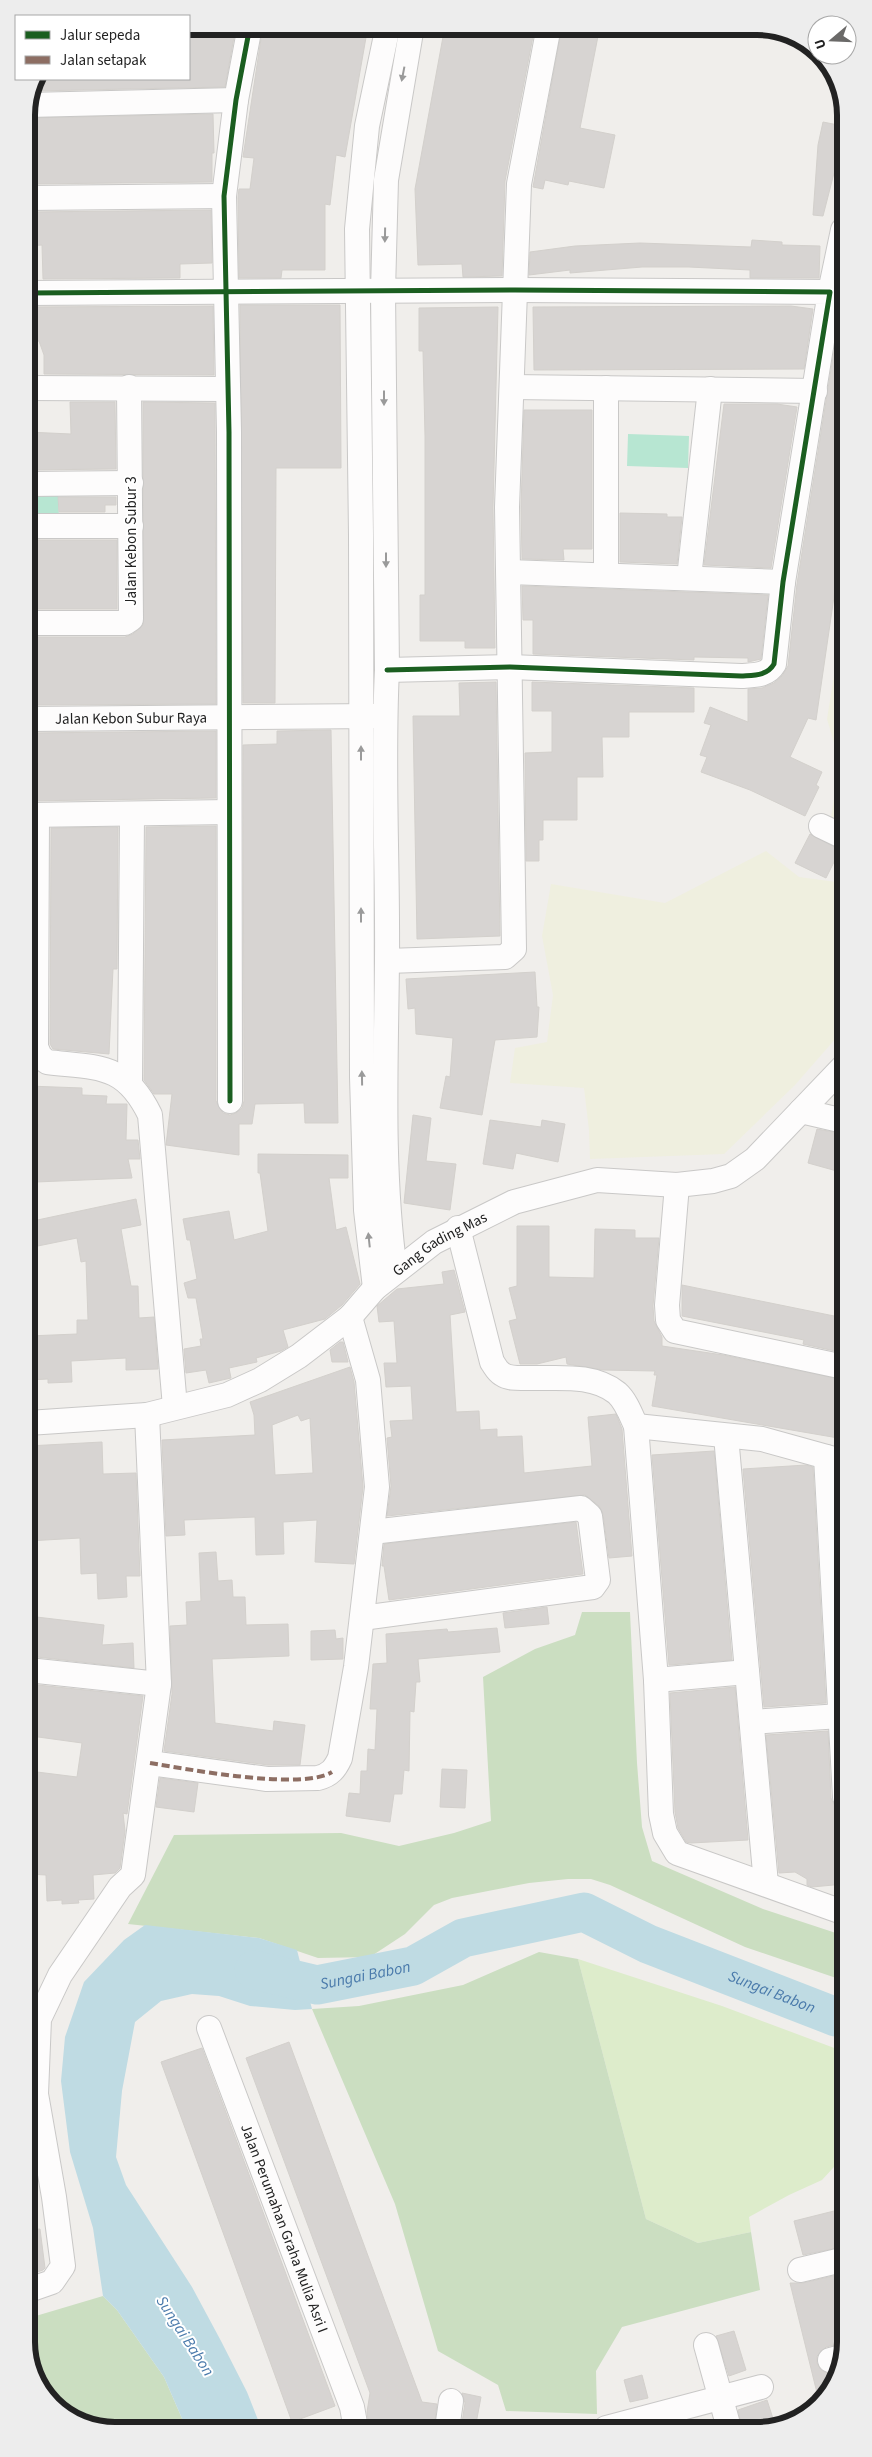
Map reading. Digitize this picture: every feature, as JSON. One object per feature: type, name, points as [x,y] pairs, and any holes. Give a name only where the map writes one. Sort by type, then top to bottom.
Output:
[{"type":"street","points":[[230,1101],[228,390],[224,196],[236,100],[248,35]]},
{"type":"street","points":[[375,1288],[366,1210],[362,1077],[357,229],[360,175],[367,126],[386,35]]},
{"type":"street","points":[[395,1271],[386,1182],[385,716],[387,670],[383,291],[386,180],[410,35]]},
{"type":"street","points":[[387,962],[506,957],[514,949],[508,507],[515,290],[519,184],[547,35]]},
{"type":"street","points":[[36,105],[236,100]]},
{"type":"street","points":[[35,198],[224,196]]},
{"type":"street","points":[[387,670],[510,667],[741,676],[764,673],[774,664],[783,582],[837,259]]},
{"type":"street","points":[[35,293],[515,290],[830,292]]},
{"type":"street","points":[[35,388],[129,387],[228,390]]},
{"type":"street","name":"Jalan Kebon Subur 3","points":[[35,623],[129,622],[131,616],[132,483],[129,387]]},
{"type":"street","points":[[512,387],[815,391]]},
{"type":"street","points":[[606,388],[606,575]]},
{"type":"street","points":[[689,578],[710,389]]},
{"type":"street","points":[[35,484],[132,483]]},
{"type":"street","points":[[35,526],[131,526]]},
{"type":"street","points":[[509,572],[783,582]]},
{"type":"street","name":"Jalan Kebon Subur Raya","points":[[35,719],[385,716]]},
{"type":"street","points":[[35,815],[229,812]]},
{"type":"street","points":[[130,1084],[132,814]]},
{"type":"street","points":[[821,826],[837,834]]},
{"type":"street","points":[[35,933],[38,1051],[47,1062],[104,1068],[119,1075],[130,1084],[143,1101],[150,1115],[175,1407]]},
{"type":"street","name":"Gang Gading Mas","points":[[35,1423],[147,1415],[227,1395],[260,1380],[299,1356],[350,1317],[375,1288],[434,1242],[458,1228],[514,1202],[597,1180],[677,1185],[713,1181],[731,1176],[755,1159],[837,1073]]},
{"type":"street","points":[[801,1111],[837,1119]]},
{"type":"street","points":[[677,1185],[667,1305],[668,1320],[675,1331],[837,1366]]},
{"type":"street","points":[[458,1228],[492,1362],[497,1369],[503,1375],[515,1378],[587,1379],[606,1386],[618,1394],[626,1404],[636,1426],[656,1680],[661,1814],[671,1844],[677,1854],[837,1910]]},
{"type":"street","points":[[150,1763],[267,1779],[318,1778],[332,1772],[340,1758],[362,1618],[377,1487],[374,1428],[368,1380],[350,1317]]},
{"type":"street","points":[[35,2288],[52,2282],[63,2266],[57,2214],[36,2094],[39,2019],[60,1975],[120,1887],[133,1875],[138,1828],[150,1763],[159,1684],[147,1415]]},
{"type":"street","points":[[636,1426],[762,1439],[835,1460],[837,1531]]},
{"type":"street","points":[[726,1436],[766,1884]]},
{"type":"street","points":[[362,1618],[593,1587],[598,1580],[590,1516],[581,1508],[372,1532]]},
{"type":"street","points":[[35,1671],[159,1684]]},
{"type":"street","points":[[656,1680],[748,1672]]},
{"type":"street","points":[[752,1722],[837,1710]]},
{"type":"street","name":"Jalan Perumahan Graha Mulia Asri I","points":[[209,2028],[349,2398],[356,2422]]},
{"type":"street","points":[[800,2270],[837,2261]]},
{"type":"street","points":[[706,2344],[727,2422]]},
{"type":"street","points":[[653,2422],[676,2419],[721,2398],[761,2387]]},
{"type":"street","points":[[448,2422],[452,2401]]},
{"type":"green space","points":[[628,434],[689,436],[688,468],[627,466]]},
{"type":"green space","points":[[35,491],[58,491],[59,517],[35,518]]},
{"type":"green space","points":[[837,656],[837,753],[827,719]]},
{"type":"green space","points":[[837,781],[837,835],[829,829]]},
{"type":"green space","points":[[766,851],[799,877],[837,882],[837,1037],[795,1085],[724,1154],[590,1159],[584,1088],[510,1083],[515,1048],[547,1042],[553,995],[542,936],[551,884],[665,903]]},
{"type":"green space","points":[[582,1612],[630,1612],[642,1827],[652,1861],[763,1909],[837,1933],[837,1978],[745,1947],[610,1885],[591,1879],[529,1883],[452,1898],[434,1905],[405,1934],[370,1957],[318,1958],[259,1938],[128,1924],[174,1835],[341,1833],[399,1846],[454,1833],[491,1821],[483,1677],[535,1649],[575,1635]]},
{"type":"green space","points":[[539,1952],[578,1959],[646,2219],[698,2243],[751,2232],[760,2290],[622,2327],[596,2371],[597,2414],[506,2411],[498,2385],[438,2351],[395,2204],[312,2009],[359,2006],[463,1985]]},
{"type":"green space","points":[[578,1959],[722,2006],[837,2049],[837,2164],[822,2180],[789,2195],[749,2217],[751,2232],[698,2243],[646,2219]]},
{"type":"green space","points":[[103,2296],[117,2310],[164,2377],[184,2422],[110,2422],[85,2416],[62,2402],[49,2386],[38,2363],[35,2342],[35,2316]]},
{"type":"water","points":[[145,1925],[259,1938],[297,1950],[312,2009],[295,2010],[250,2006],[219,1996],[192,1994],[161,2001],[135,2022],[122,2091],[116,2157],[126,2185],[192,2287],[247,2392],[259,2422],[184,2422],[164,2377],[117,2310],[103,2296],[93,2228],[70,2152],[61,2081],[65,2037],[84,1982],[124,1940]]},
{"type":"building","points":[[190,35],[234,35],[225,87],[39,91],[44,80],[190,80]]},
{"type":"building","points":[[262,35],[366,35],[345,157],[336,155],[330,205],[325,204],[325,270],[282,270],[281,278],[239,278],[239,189],[250,189],[254,158],[243,157]]},
{"type":"building","points":[[443,35],[533,35],[505,181],[502,276],[463,277],[462,264],[418,265],[415,189]]},
{"type":"building","points":[[560,35],[598,35],[580,128],[615,135],[604,188],[569,181],[568,185],[545,180],[543,189],[533,187]]},
{"type":"building","points":[[213,114],[214,153],[212,153],[212,182],[35,184],[35,118]]},
{"type":"building","points":[[823,122],[837,125],[837,173],[834,173],[823,216],[813,215],[818,145]]},
{"type":"building","points":[[211,210],[212,263],[180,264],[180,278],[43,279],[42,245],[35,245],[35,212]]},
{"type":"building","points":[[752,240],[782,242],[782,245],[820,246],[819,278],[750,278],[750,270],[689,267],[642,267],[570,273],[570,270],[529,275],[530,252],[575,246],[640,243],[751,247]]},
{"type":"building","points":[[240,305],[340,305],[341,468],[276,468],[275,703],[243,703]]},
{"type":"building","points":[[213,306],[214,375],[44,374],[44,355],[39,341],[35,341],[35,307]]},
{"type":"building","points":[[791,306],[813,309],[804,369],[534,370],[533,307]]},
{"type":"building","points":[[498,307],[493,507],[495,648],[465,648],[465,641],[420,641],[420,595],[425,595],[425,436],[423,351],[419,351],[419,308]]},
{"type":"building","points":[[837,332],[837,576],[816,720],[808,718],[790,757],[822,772],[816,785],[819,787],[805,816],[750,790],[701,772],[707,757],[700,755],[711,725],[704,723],[710,707],[748,722],[748,689],[762,688],[774,683],[782,676],[788,666],[797,584]]},
{"type":"building","points":[[70,402],[115,402],[116,469],[35,470],[35,432],[71,434]]},
{"type":"building","points":[[143,402],[215,403],[216,704],[35,705],[35,637],[125,637],[133,634],[143,625]]},
{"type":"building","points":[[724,404],[777,404],[797,407],[771,568],[704,565]]},
{"type":"building","points":[[524,410],[592,410],[592,549],[563,549],[564,560],[522,559],[521,507]]},
{"type":"building","points":[[58,497],[116,497],[116,505],[105,505],[105,512],[59,512]]},
{"type":"building","points":[[620,513],[667,514],[667,517],[682,517],[677,564],[620,562]]},
{"type":"building","points":[[35,540],[117,540],[117,609],[35,609]]},
{"type":"building","points":[[522,586],[768,595],[761,659],[748,662],[748,658],[694,657],[694,660],[533,654],[533,620],[523,620]]},
{"type":"building","points":[[496,682],[500,936],[417,939],[413,716],[460,716],[459,683]]},
{"type":"building","points":[[532,682],[694,688],[694,712],[629,712],[629,737],[602,737],[603,777],[577,777],[577,820],[543,820],[543,840],[539,840],[539,861],[526,861],[525,753],[552,752],[552,711],[532,711]]},
{"type":"building","points":[[331,730],[338,1123],[305,1123],[304,1103],[255,1104],[252,1124],[239,1124],[239,1155],[166,1145],[172,1094],[154,1094],[144,1080],[146,827],[216,826],[216,1101],[223,1113],[230,1115],[242,1108],[244,1101],[243,745],[277,744],[277,731]]},
{"type":"building","points":[[216,731],[216,798],[35,801],[35,733]]},
{"type":"building","points":[[118,827],[117,969],[113,969],[109,1054],[53,1049],[50,1044],[51,828]]},
{"type":"building","points":[[810,834],[837,848],[837,856],[826,878],[795,863]]},
{"type":"building","points":[[535,972],[537,1007],[539,1007],[537,1037],[495,1040],[482,1115],[440,1108],[446,1076],[450,1077],[453,1038],[416,1034],[415,1008],[408,1009],[406,979]]},
{"type":"building","points":[[35,1086],[82,1088],[82,1095],[107,1096],[106,1104],[127,1104],[126,1140],[138,1140],[140,1159],[128,1159],[132,1178],[36,1182],[35,1156],[38,1124],[35,1124]]},
{"type":"building","points":[[413,1115],[431,1118],[426,1161],[456,1164],[450,1210],[404,1203]]},
{"type":"building","points":[[490,1120],[541,1127],[542,1120],[565,1124],[558,1162],[516,1153],[513,1169],[483,1164]]},
{"type":"building","points":[[817,1129],[837,1133],[837,1171],[808,1163]]},
{"type":"building","points":[[258,1154],[348,1155],[348,1178],[329,1178],[336,1230],[346,1227],[360,1284],[342,1305],[325,1319],[283,1330],[288,1347],[281,1351],[256,1358],[257,1362],[229,1368],[231,1378],[209,1383],[206,1370],[186,1373],[184,1349],[201,1346],[200,1339],[203,1339],[196,1298],[188,1298],[184,1283],[197,1279],[190,1240],[187,1240],[183,1219],[229,1211],[234,1240],[268,1231],[260,1173],[258,1173]]},
{"type":"building","points":[[136,1199],[141,1225],[121,1229],[131,1286],[138,1286],[139,1318],[154,1317],[158,1369],[126,1370],[126,1358],[71,1361],[72,1382],[48,1383],[48,1379],[35,1380],[35,1336],[77,1334],[77,1320],[88,1320],[86,1261],[81,1262],[77,1238],[35,1247],[35,1221]]},
{"type":"building","points":[[517,1226],[549,1226],[549,1277],[594,1278],[595,1229],[635,1230],[635,1238],[659,1238],[653,1306],[654,1321],[662,1337],[662,1346],[723,1355],[837,1379],[837,1438],[652,1406],[657,1375],[654,1375],[655,1371],[603,1370],[567,1364],[566,1357],[537,1364],[520,1364],[509,1321],[517,1319],[509,1288],[517,1286]]},
{"type":"building","points":[[454,1270],[465,1312],[450,1315],[456,1412],[479,1411],[480,1430],[497,1429],[497,1437],[522,1436],[524,1473],[592,1466],[588,1417],[616,1414],[622,1429],[632,1556],[609,1558],[603,1514],[599,1506],[585,1495],[387,1516],[391,1486],[387,1438],[392,1437],[390,1421],[413,1420],[411,1386],[386,1387],[384,1363],[397,1363],[394,1321],[379,1322],[377,1306],[397,1289],[444,1284],[442,1272]]},
{"type":"building","points":[[682,1285],[837,1317],[837,1351],[803,1344],[804,1340],[682,1316]]},
{"type":"building","points":[[340,1342],[343,1342],[348,1362],[332,1362],[330,1350]]},
{"type":"building","points":[[350,1367],[354,1382],[363,1487],[354,1564],[315,1562],[317,1520],[283,1522],[284,1554],[256,1555],[255,1517],[184,1520],[185,1535],[166,1536],[162,1440],[255,1435],[254,1415],[250,1402]],"holes":[[[298,1415],[301,1421],[310,1418],[313,1473],[275,1475],[272,1425]]]},
{"type":"building","points":[[102,1442],[103,1474],[136,1473],[140,1576],[126,1576],[127,1597],[98,1599],[97,1573],[81,1574],[80,1538],[35,1541],[35,1446]]},
{"type":"building","points":[[714,1451],[732,1660],[669,1665],[652,1455]]},
{"type":"building","points":[[806,1465],[813,1467],[826,1703],[764,1707],[743,1469]]},
{"type":"building","points":[[576,1522],[583,1574],[389,1600],[384,1566],[382,1566],[384,1544]]},
{"type":"building","points":[[216,1552],[218,1581],[232,1580],[233,1597],[245,1597],[246,1625],[288,1624],[289,1656],[212,1659],[215,1723],[273,1731],[274,1721],[305,1725],[300,1765],[268,1765],[164,1751],[172,1694],[170,1626],[187,1625],[186,1602],[201,1601],[199,1553]]},
{"type":"building","points":[[547,1607],[549,1624],[505,1628],[503,1613]]},
{"type":"building","points":[[35,1617],[104,1625],[102,1645],[133,1643],[134,1668],[35,1657]]},
{"type":"building","points":[[497,1628],[500,1652],[418,1659],[420,1682],[416,1682],[414,1712],[410,1711],[409,1771],[404,1770],[402,1794],[394,1794],[390,1822],[346,1816],[349,1793],[360,1794],[361,1771],[367,1771],[368,1749],[375,1750],[377,1709],[370,1709],[373,1664],[387,1663],[386,1634],[447,1629],[448,1632]]},
{"type":"building","points":[[335,1630],[336,1639],[343,1638],[343,1659],[311,1660],[311,1631]]},
{"type":"building","points":[[35,1685],[143,1696],[127,1814],[123,1813],[125,1831],[120,1868],[115,1873],[93,1875],[94,1899],[78,1900],[79,1903],[62,1904],[62,1900],[47,1901],[46,1875],[35,1874],[35,1772],[77,1777],[82,1743],[35,1737]]},
{"type":"building","points":[[735,1687],[748,1840],[686,1842],[678,1828],[675,1812],[670,1693]]},
{"type":"building","points":[[828,1731],[831,1798],[837,1807],[837,1885],[812,1887],[807,1885],[807,1879],[795,1872],[779,1873],[766,1735]]},
{"type":"building","points":[[442,1769],[467,1770],[465,1808],[440,1807]]},
{"type":"building","points":[[160,1778],[198,1783],[194,1812],[156,1807]]},
{"type":"building","points":[[289,2042],[422,2402],[437,2404],[435,2422],[368,2422],[367,2412],[370,2393],[246,2058]]},
{"type":"building","points":[[202,2048],[335,2406],[292,2422],[161,2062]]},
{"type":"building","points":[[837,2210],[837,2248],[803,2255],[794,2221]]},
{"type":"building","points":[[35,2229],[40,2229],[45,2268],[35,2273]]},
{"type":"building","points":[[837,2275],[837,2344],[826,2347],[817,2356],[817,2363],[821,2370],[831,2373],[817,2394],[790,2283],[803,2283]]},
{"type":"building","points":[[734,2331],[746,2370],[729,2376],[716,2336]]},
{"type":"building","points":[[642,2375],[648,2398],[630,2402],[624,2380]]},
{"type":"building","points":[[462,2393],[481,2397],[476,2422],[462,2422],[465,2403]]},
{"type":"building","points":[[767,2400],[773,2420],[741,2422],[738,2410]]},
{"type":"waterway","name":"Sungai Babon","points":[[254,1970],[317,1985],[413,1966],[463,1938],[584,1912],[648,1944],[837,2017]]},
{"type":"marked path","points":[[150,1763],[244,1777],[271,1779],[317,1777],[332,1772]]},
{"type":"cycle path","points":[[230,1101],[229,432],[224,196],[236,100],[248,35]]},
{"type":"cycle path","points":[[35,293],[515,290],[830,292],[783,582],[774,664],[768,671],[741,676],[510,667],[387,670]]}]
